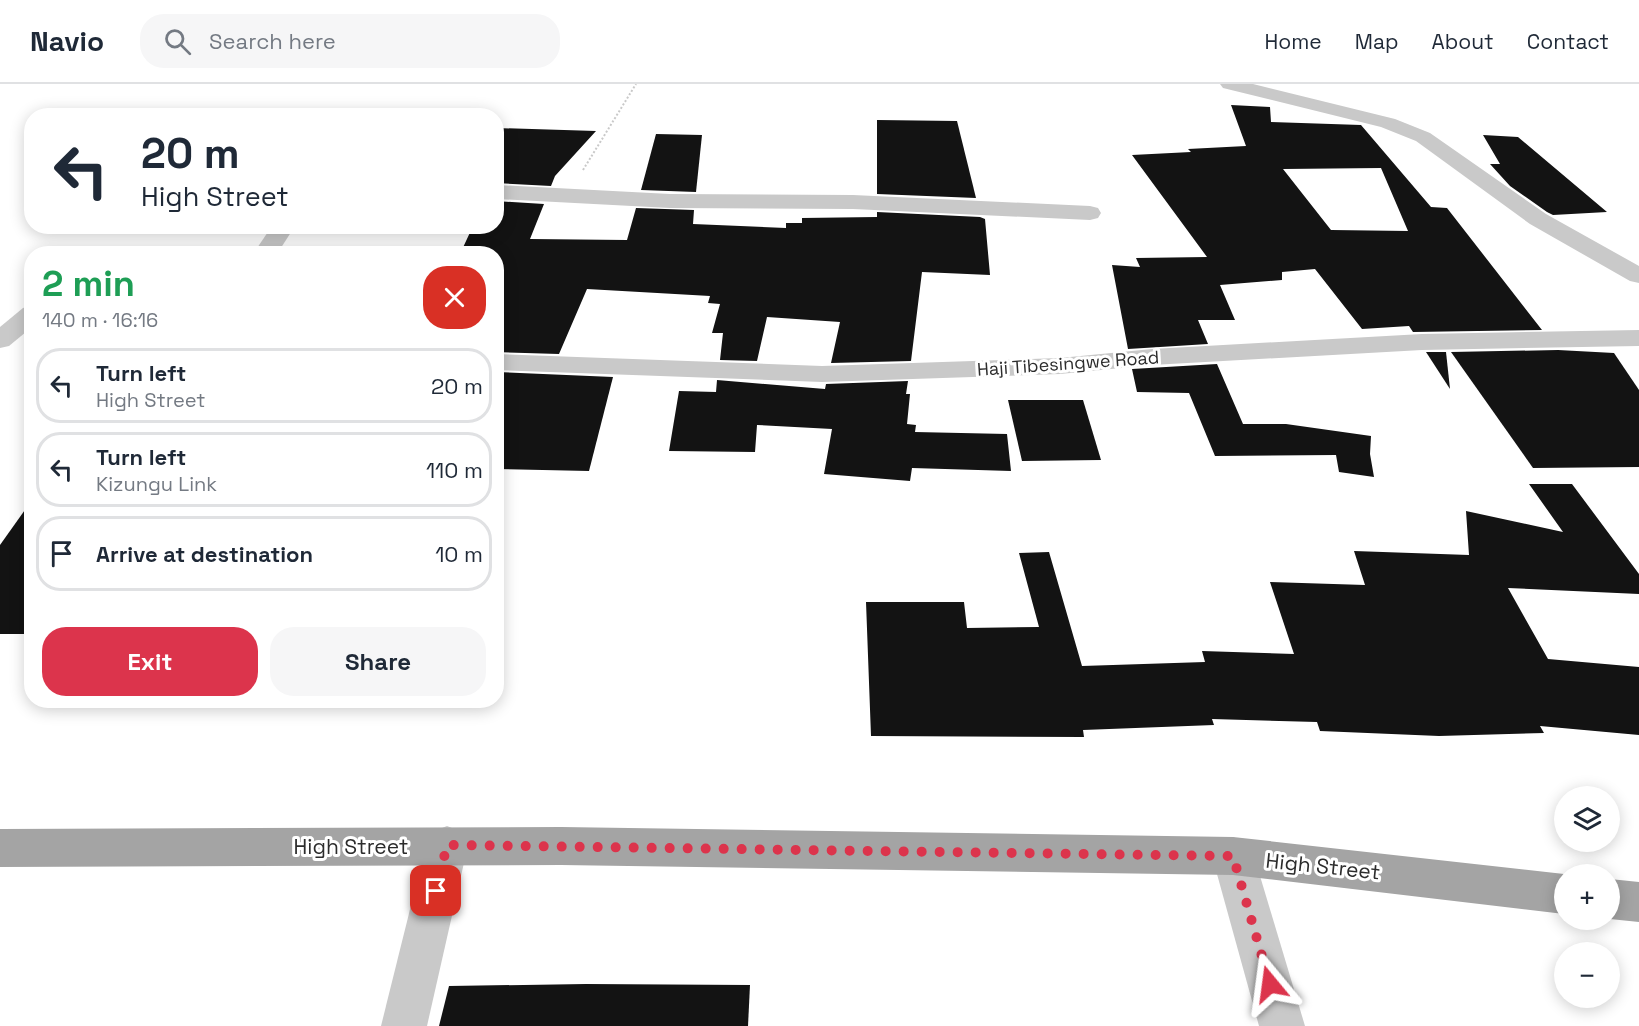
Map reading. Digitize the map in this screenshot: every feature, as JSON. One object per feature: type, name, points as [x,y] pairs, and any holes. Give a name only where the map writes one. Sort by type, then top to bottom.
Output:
[{"type":"main road","name":"High Street","points":[[0,848],[447,845],[1233,856],[1554,893]]},
{"type":"main road","points":[[1620,900],[1639,902]]},
{"type":"street","points":[[1230,84],[1388,123],[1423,137],[1538,219],[1639,276]]},
{"type":"street","points":[[504,192],[670,201],[854,202],[1090,213]]},
{"type":"street","points":[[0,310],[24,312]]},
{"type":"street","points":[[0,340],[24,319]]},
{"type":"street","name":"Haji Tibesingwe Road","points":[[504,362],[822,374],[1060,366],[1152,357],[1422,342],[1639,338]]},
{"type":"street","points":[[404,1026],[447,845]]},
{"type":"street","points":[[1233,856],[1282,1026]]},
{"type":"path","points":[[561,196],[584,170],[600,138],[636,84]]},
{"type":"building","points":[[1231,105],[1270,107],[1271,122],[1361,125],[1431,207],[1447,208],[1542,330],[1413,332],[1409,326],[1362,329],[1315,269],[1282,272],[1282,280],[1220,285],[1235,320],[1198,320],[1208,344],[1128,349],[1112,265],[1140,267],[1136,258],[1207,257],[1132,155],[1246,146]],"holes":[[[1381,168],[1408,231],[1331,230],[1283,169]]]},
{"type":"building","points":[[877,120],[957,121],[976,198],[877,194]]},
{"type":"building","points":[[504,128],[596,131],[555,176],[551,186],[504,183]]},
{"type":"building","points":[[656,134],[702,135],[696,192],[641,190]]},
{"type":"building","points":[[1483,135],[1518,137],[1607,212],[1553,215],[1547,212],[1510,186],[1490,164],[1500,164]]},
{"type":"building","points":[[504,202],[544,204],[530,239],[627,240],[636,208],[694,210],[693,224],[786,228],[786,223],[802,223],[802,218],[877,217],[877,212],[980,217],[985,219],[990,275],[922,272],[911,361],[831,363],[840,322],[767,317],[757,361],[720,360],[723,333],[712,333],[720,304],[708,303],[710,296],[587,289],[559,354],[504,352],[504,246],[464,246],[469,234],[504,234]]},
{"type":"building","points":[[1558,350],[1614,353],[1639,390],[1639,467],[1533,468],[1451,352]]},
{"type":"building","points":[[1426,352],[1446,352],[1450,389]]},
{"type":"building","points":[[1217,364],[1243,424],[1286,424],[1371,436],[1370,454],[1374,477],[1339,472],[1336,455],[1215,456],[1189,393],[1137,392],[1132,369]]},
{"type":"building","points":[[504,372],[613,377],[589,471],[504,469]]},
{"type":"building","points":[[717,380],[825,389],[826,384],[908,381],[906,394],[910,394],[907,424],[916,425],[915,432],[1007,434],[1011,471],[912,468],[910,481],[824,474],[832,429],[757,425],[755,452],[669,451],[679,391],[716,392]]},
{"type":"building","points":[[1008,400],[1083,400],[1101,460],[1022,461]]},
{"type":"building","points":[[1529,484],[1572,484],[1639,574],[1639,594],[1508,588],[1548,659],[1639,667],[1639,735],[1540,726],[1544,733],[1439,736],[1320,731],[1317,722],[1212,719],[1214,725],[1083,730],[1084,737],[871,736],[866,602],[964,602],[967,628],[1039,627],[1019,553],[1049,552],[1082,666],[1205,662],[1202,651],[1294,654],[1270,582],[1365,585],[1354,551],[1469,555],[1466,511],[1563,532]]},
{"type":"building","points":[[24,511],[24,634],[0,634],[0,545]]},
{"type":"building","points":[[750,985],[748,1026],[439,1026],[449,986]]},
{"type":"route","points":[[436,891],[447,845],[1233,856],[1270,984]]}]
